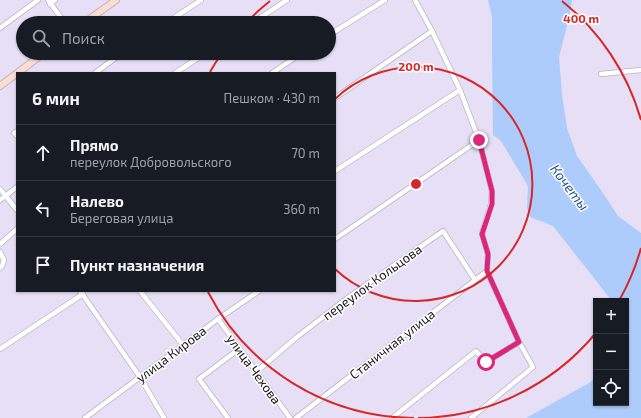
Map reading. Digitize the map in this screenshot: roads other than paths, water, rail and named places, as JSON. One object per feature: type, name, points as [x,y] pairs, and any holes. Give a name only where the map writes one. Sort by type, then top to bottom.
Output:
[{"type":"street","points":[[16,16],[38,0]]},
{"type":"street","points":[[55,0],[49,2],[60,16]]},
{"type":"street","points":[[94,16],[116,0]]},
{"type":"street","points":[[177,16],[201,0]]},
{"type":"street","points":[[263,16],[287,0]]},
{"type":"street","points":[[336,32],[385,0]]},
{"type":"street","points":[[415,0],[432,31],[460,90],[479,140],[492,191],[492,204],[482,234],[488,254],[487,271],[519,342],[533,367],[471,418]]},
{"type":"street","points":[[0,28],[16,16]]},
{"type":"street","points":[[336,97],[432,31]]},
{"type":"street","points":[[19,72],[35,60]]},
{"type":"street","points":[[96,72],[113,60]]},
{"type":"street","points":[[177,72],[195,60]]},
{"type":"street","points":[[274,72],[292,60]]},
{"type":"street","points":[[601,74],[641,70]]},
{"type":"street","points":[[0,86],[16,74]]},
{"type":"street","points":[[336,170],[460,90]]},
{"type":"street","points":[[336,238],[479,140]]},
{"type":"street","points":[[0,200],[16,188]]},
{"type":"street","points":[[0,189],[16,209]]},
{"type":"street","points":[[0,244],[16,230]]},
{"type":"street","name":"переулок Кольцова","points":[[256,372],[297,337],[350,297],[443,231],[475,280]]},
{"type":"street","points":[[0,252],[4,260],[0,268]]},
{"type":"street","name":"Станичная улица","points":[[296,418],[487,271]]},
{"type":"street","points":[[143,292],[183,345]]},
{"type":"street","name":"улица Кирова","points":[[85,418],[218,319],[258,292]]},
{"type":"street","points":[[0,349],[82,293],[140,377],[164,418]]},
{"type":"street","name":"улица Чехова","points":[[218,319],[290,418]]},
{"type":"street","points":[[392,418],[476,351],[486,362],[519,342]]},
{"type":"street","points":[[228,418],[199,379],[239,348]]},
{"type":"water","name":"Кочеты","points":[[488,0],[572,0],[559,57],[562,95],[567,128],[577,156],[618,216],[641,233],[641,418],[526,418],[593,380],[593,406],[629,406],[629,298],[610,298],[553,226],[530,217],[527,208],[528,186],[501,141],[493,135],[492,17]]}]
